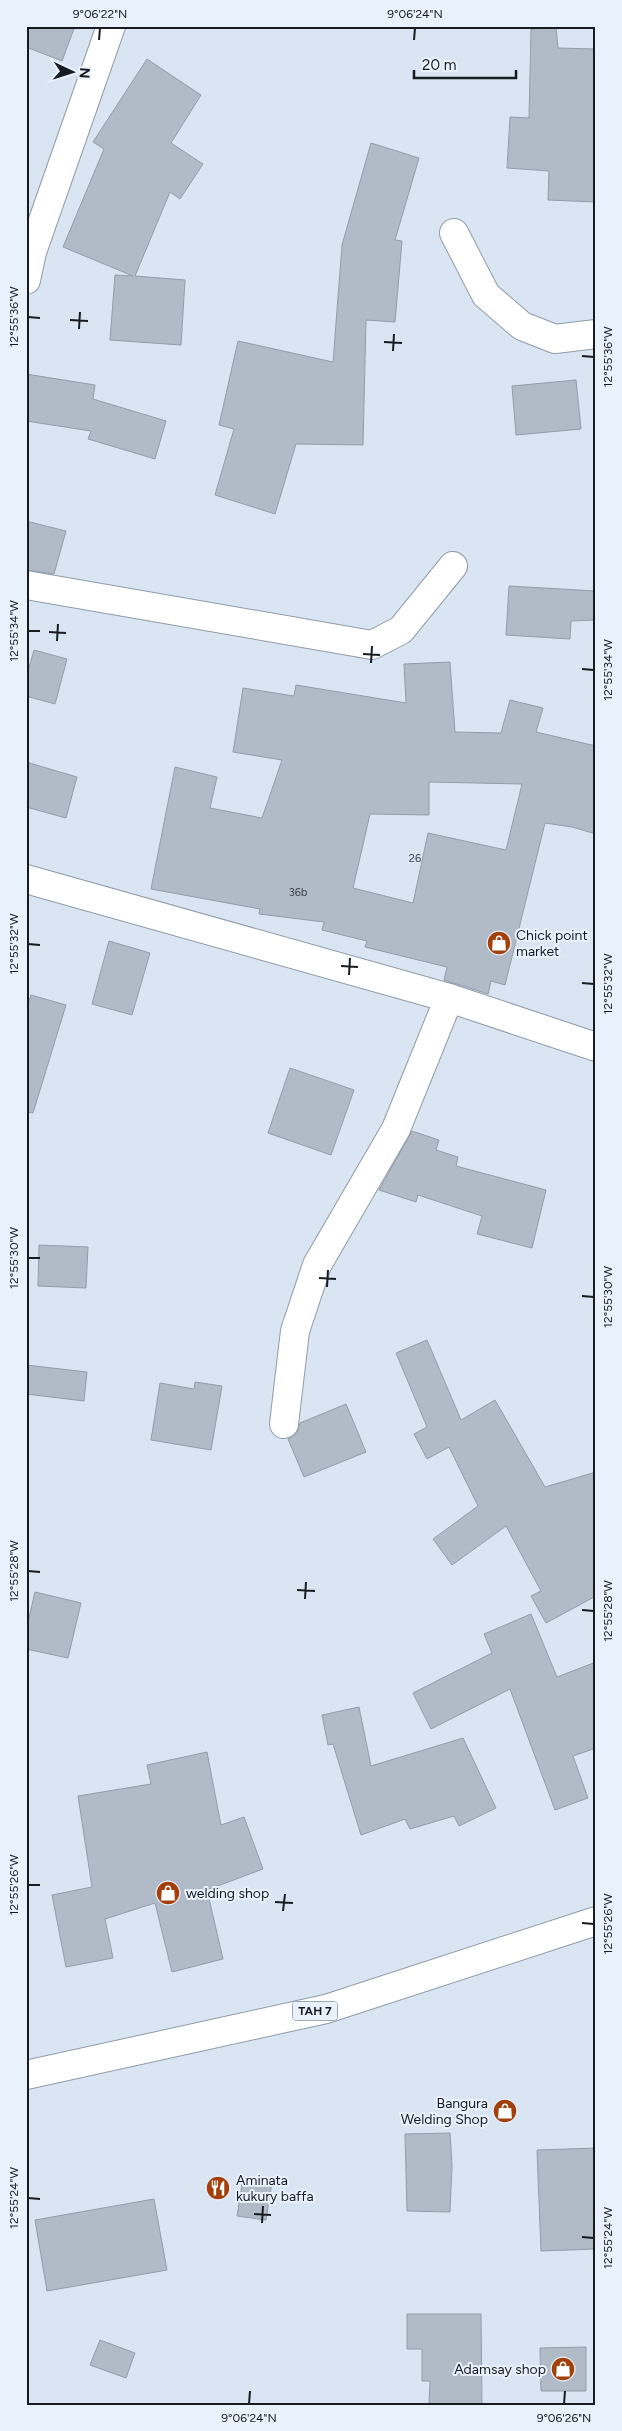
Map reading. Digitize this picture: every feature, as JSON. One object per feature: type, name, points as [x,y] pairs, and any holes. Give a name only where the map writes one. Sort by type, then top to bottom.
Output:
[{"type":"main road","points":[[26,280],[32,252],[111,26]]},
{"type":"main road","points":[[454,233],[486,295],[522,326],[555,338],[596,334]]},
{"type":"main road","points":[[26,585],[372,645],[401,630],[453,566]]},
{"type":"main road","points":[[26,879],[449,998],[596,1047]]},
{"type":"main road","points":[[284,1424],[295,1331],[318,1265],[396,1129],[449,998]]},
{"type":"main road","name":"TAH 7","points":[[26,2075],[326,2009],[596,1921]]},
{"type":"building","points":[[26,26],[75,26],[62,61],[26,47]]},
{"type":"building","points":[[556,28],[558,48],[596,49],[596,202],[548,200],[549,171],[507,168],[510,117],[529,118],[531,29]]},
{"type":"building","points":[[147,59],[201,95],[171,143],[203,164],[180,199],[170,192],[135,276],[185,280],[181,345],[110,340],[115,275],[133,276],[63,247],[104,149],[93,142]]},
{"type":"building","points":[[371,143],[419,158],[395,240],[402,241],[395,322],[366,320],[363,445],[296,444],[275,514],[215,495],[234,429],[219,425],[238,341],[333,362],[342,245]]},
{"type":"building","points":[[26,374],[95,385],[93,399],[166,421],[155,459],[88,439],[91,431],[26,421]]},
{"type":"building","points":[[576,380],[581,429],[516,435],[512,386]]},
{"type":"building","points":[[26,521],[66,531],[54,574],[26,570]]},
{"type":"building","points":[[509,586],[596,591],[596,620],[571,621],[570,639],[506,635]]},
{"type":"building","points":[[34,650],[67,659],[55,704],[26,696],[26,678]]},
{"type":"building","points":[[450,662],[455,732],[501,733],[510,700],[543,708],[536,732],[596,746],[596,834],[572,827],[545,823],[505,985],[491,981],[488,994],[444,980],[447,967],[365,947],[367,941],[322,930],[324,922],[259,914],[260,909],[151,889],[175,767],[217,777],[210,808],[262,818],[282,760],[233,752],[243,688],[294,696],[296,685],[406,703],[404,664]],"holes":[[[429,782],[522,784],[506,850],[428,833],[413,903],[353,888],[370,814],[429,815]]]},
{"type":"building","points":[[26,762],[77,777],[66,818],[26,807]]},
{"type":"building","points":[[109,941],[150,953],[132,1015],[92,1004]]},
{"type":"building","points":[[31,995],[66,1005],[33,1113],[26,1112],[26,1010]]},
{"type":"building","points":[[290,1068],[354,1090],[331,1155],[268,1133]]},
{"type":"building","points":[[412,1131],[439,1140],[436,1150],[458,1157],[456,1166],[546,1190],[532,1248],[477,1234],[482,1216],[418,1195],[416,1202],[379,1190]]},
{"type":"building","points":[[39,1245],[88,1247],[86,1288],[38,1286]]},
{"type":"building","points":[[427,1340],[461,1420],[495,1400],[545,1487],[596,1472],[596,1596],[546,1623],[531,1596],[541,1591],[506,1526],[452,1565],[433,1539],[478,1506],[449,1447],[427,1459],[414,1434],[427,1427],[396,1353]]},
{"type":"building","points":[[26,1365],[87,1372],[84,1401],[26,1394]]},
{"type":"building","points":[[195,1382],[222,1386],[211,1450],[151,1440],[160,1383],[194,1389]]},
{"type":"building","points":[[346,1404],[366,1452],[304,1477],[288,1439],[297,1433],[300,1423]]},
{"type":"building","points":[[35,1592],[81,1603],[68,1658],[26,1649],[26,1630]]},
{"type":"building","points":[[531,1614],[557,1677],[596,1662],[596,1748],[573,1756],[588,1798],[555,1810],[510,1689],[431,1729],[413,1693],[492,1653],[484,1634]]},
{"type":"building","points":[[359,1707],[371,1766],[463,1738],[496,1808],[459,1826],[454,1816],[410,1829],[405,1819],[361,1835],[333,1744],[328,1745],[322,1715]]},
{"type":"building","points":[[207,1752],[221,1825],[244,1817],[263,1869],[207,1890],[223,1959],[172,1972],[155,1903],[105,1919],[113,1958],[66,1967],[52,1895],[92,1887],[78,1796],[151,1784],[147,1765]]},
{"type":"building","points":[[450,2133],[452,2165],[450,2212],[407,2211],[405,2134]]},
{"type":"building","points":[[596,2148],[596,2249],[541,2251],[537,2150]]},
{"type":"building","points":[[243,2178],[272,2182],[266,2220],[237,2216]]},
{"type":"building","points":[[154,2199],[167,2270],[47,2291],[35,2220]]},
{"type":"building","points":[[407,2314],[481,2314],[482,2405],[429,2405],[430,2381],[422,2381],[422,2349],[407,2349]]},
{"type":"building","points":[[100,2340],[135,2353],[126,2378],[90,2365]]},
{"type":"building","name":"Adamsay shop","points":[[586,2347],[586,2391],[541,2391],[540,2348]]},
{"type":"place","name":"Chick point market","points":[[499,943]]},
{"type":"place","name":"welding shop","points":[[168,1893]]},
{"type":"place","name":"Bangura Welding Shop","points":[[505,2111]]},
{"type":"place","name":"Aminata kukury baffa","points":[[218,2188]]},
{"type":"place","name":"Adamsay shop","points":[[563,2369]]}]
